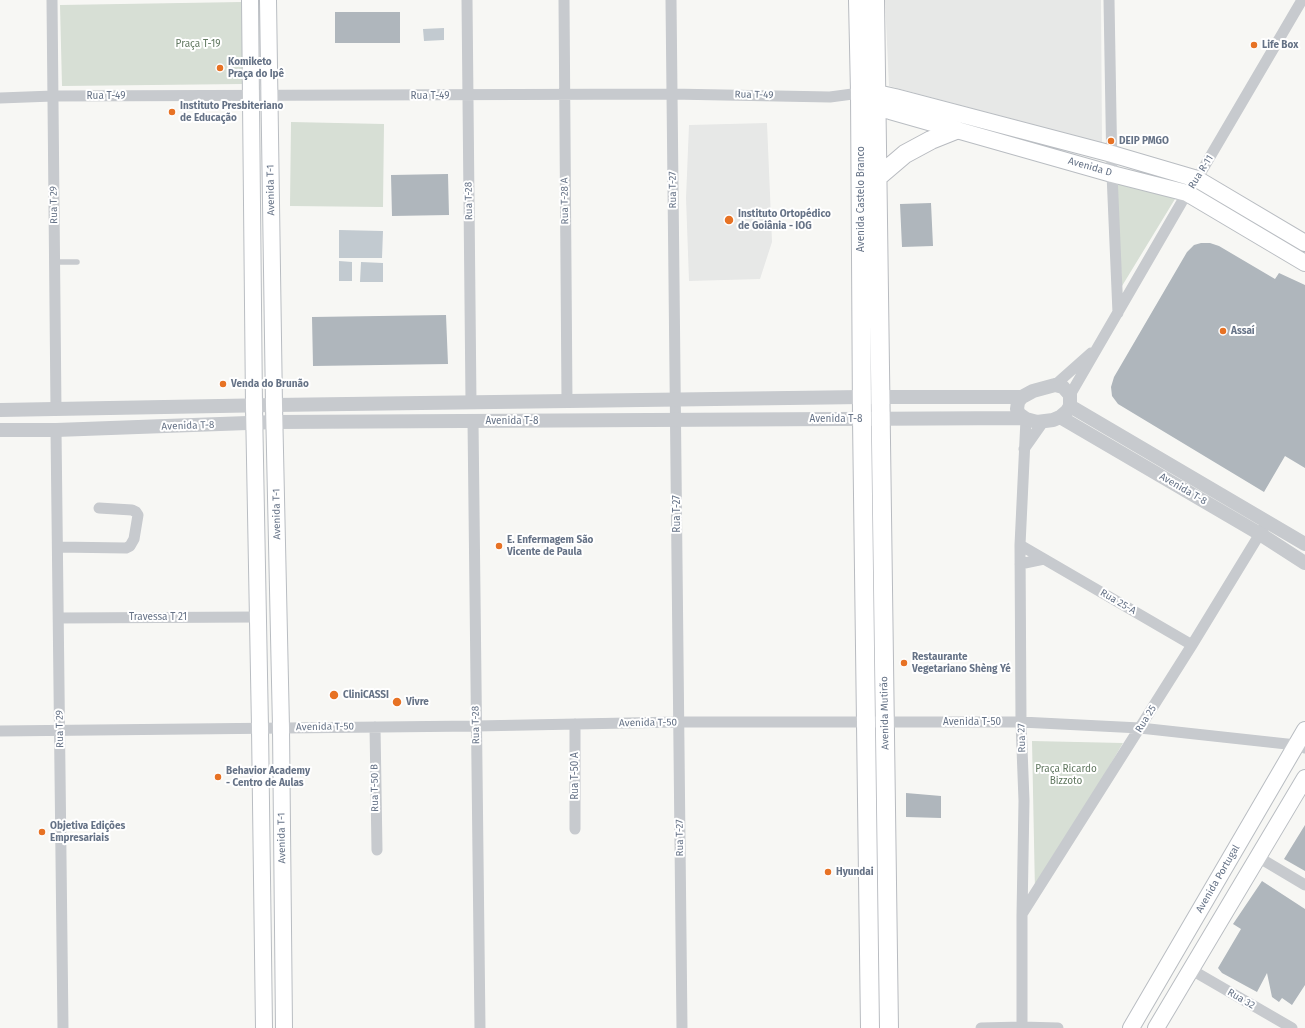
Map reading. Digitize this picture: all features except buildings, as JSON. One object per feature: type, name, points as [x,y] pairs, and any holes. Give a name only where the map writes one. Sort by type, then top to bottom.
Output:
[{"type":"main road","name":"Avenida T-1","points":[[250,0],[254,406],[264,1028]]},
{"type":"main road","name":"Avenida T-1","points":[[268,0],[274,405],[281,728],[284,1028]]},
{"type":"main road","name":"Avenida Castelo Branco","points":[[858,0],[868,100],[878,178],[881,397]]},
{"type":"main road","name":"Avenida Castelo Branco","points":[[862,398],[868,100],[876,0]]},
{"type":"main road","name":"Avenida D","points":[[868,100],[956,130],[1112,174],[1187,193],[1305,263]]},
{"type":"main road","name":"Avenida D","points":[[868,100],[1112,154],[1197,179],[1305,243]]},
{"type":"main road","points":[[878,178],[905,154],[931,140],[956,130]]},
{"type":"main road","name":"Avenida Mutirão","points":[[881,397],[889,1028]]},
{"type":"main road","name":"Avenida Mutirão","points":[[862,398],[870,1028]]},
{"type":"main road","name":"Avenida Portugal","points":[[1131,1028],[1300,746],[1305,730]]},
{"type":"main road","points":[[1156,1028],[1305,778]]},
{"type":"street","name":"Rua T 29","points":[[52,0],[56,409]]},
{"type":"street","name":"Rua T-28","points":[[467,0],[471,402]]},
{"type":"street","name":"Rua T-28 A","points":[[564,0],[567,401]]},
{"type":"street","name":"Rua T-27","points":[[671,0],[682,1028]]},
{"type":"street","points":[[1109,0],[1112,174],[1118,313]]},
{"type":"street","name":"Rua R-11","points":[[1070,400],[1187,193],[1197,179],[1302,1]]},
{"type":"street","name":"Rua T-49","points":[[0,98],[52,96],[468,96],[672,94],[830,97],[868,100]]},
{"type":"street","name":"Rua R-11","points":[[1055,386],[1100,345]]},
{"type":"street","points":[[1055,386],[1063,387],[1070,400],[1067,412],[1060,417],[1043,422],[1025,419],[1019,414],[1017,408],[1018,402],[1022,397],[1033,391],[1055,386]]},
{"type":"street","name":"Avenida T-8","points":[[0,410],[471,402],[881,397],[1022,397]]},
{"type":"street","name":"Avenida T-8","points":[[1070,400],[1305,544]]},
{"type":"street","name":"Avenida T-8","points":[[1060,417],[1260,534],[1305,563]]},
{"type":"street","name":"Avenida T-8","points":[[0,430],[56,430],[275,422],[881,418],[1025,419]]},
{"type":"street","name":"Rua 27","points":[[1022,1027],[1024,801],[1020,545],[1025,419]]},
{"type":"street","name":"Rua T-28","points":[[473,421],[480,1028]]},
{"type":"street","points":[[1024,450],[1043,422]]},
{"type":"street","name":"Rua T 29","points":[[56,430],[64,1028]]},
{"type":"street","points":[[58,547],[126,548],[130,546],[134,540],[138,515],[136,512],[132,510],[99,508]]},
{"type":"street","name":"Rua 25","points":[[1022,915],[1192,645],[1268,521]]},
{"type":"street","name":"Rua 25-A","points":[[1020,545],[1192,645]]},
{"type":"street","points":[[1020,564],[1044,559]]},
{"type":"street","name":"Travessa T 21","points":[[59,618],[258,617]]},
{"type":"street","name":"Avenida T-50","points":[[0,731],[476,726],[678,722],[1022,722],[1140,728],[1300,746]]},
{"type":"street","name":"Rua T-50 A","points":[[575,724],[575,829]]},
{"type":"street","name":"Rua T-50 B","points":[[375,727],[376,850]]},
{"type":"street","points":[[1258,857],[1305,885]]},
{"type":"street","name":"Rua 32","points":[[1190,969],[1292,1028]]},
{"type":"street","points":[[982,1028],[1058,1028]]},
{"type":"lane","points":[[54,262],[78,262]]},
{"type":"shaded area","points":[[885,0],[1101,0],[1102,143],[889,86]]},
{"type":"shaded area","points":[[444,28],[444,40],[424,41],[423,29]]},
{"type":"shaded area","name":"Instituto Ortopédico de Goiânia - IOG","points":[[767,123],[772,242],[760,279],[689,281],[686,198],[689,125]]},
{"type":"shaded area","points":[[339,230],[383,231],[382,258],[339,258]]},
{"type":"shaded area","points":[[339,261],[352,262],[352,281],[339,281]]},
{"type":"shaded area","points":[[361,262],[383,263],[383,282],[360,282]]},
{"type":"green space","name":"Praça T-19","points":[[242,2],[243,84],[62,86],[60,5]]},
{"type":"green space","points":[[291,122],[384,124],[383,207],[290,206]]},
{"type":"green space","points":[[1116,180],[1175,199],[1122,286]]},
{"type":"green space","name":"Praça Ricardo Bizzoto","points":[[1032,741],[1123,743],[1035,892]]},
{"type":"place","name":"Life Box","points":[[1254,45]]},
{"type":"place","name":"Komiketo Praça do Ipê","points":[[220,68]]},
{"type":"place","name":"Instituto Presbiteriano de Educação","points":[[172,112]]},
{"type":"place","name":"DEIP PMGO","points":[[1111,141]]},
{"type":"place","name":"Instituto Ortopédico de Goiânia - IOG","points":[[729,220]]},
{"type":"place","name":"Assaí","points":[[1223,331]]},
{"type":"place","name":"Venda do Brunão","points":[[223,384]]},
{"type":"place","name":"E. Enfermagem São Vicente de Paula","points":[[499,546]]},
{"type":"place","name":"Restaurante Vegetariano Shèng Yé","points":[[904,663]]},
{"type":"place","name":"CliniCASSI","points":[[334,695]]},
{"type":"place","name":"Vivre","points":[[397,702]]},
{"type":"place","name":"Behavior Academy - Centro de Aulas","points":[[218,777]]},
{"type":"place","name":"Objetiva Edições Empresariais","points":[[42,832]]},
{"type":"place","name":"Hyundai","points":[[828,872]]}]
